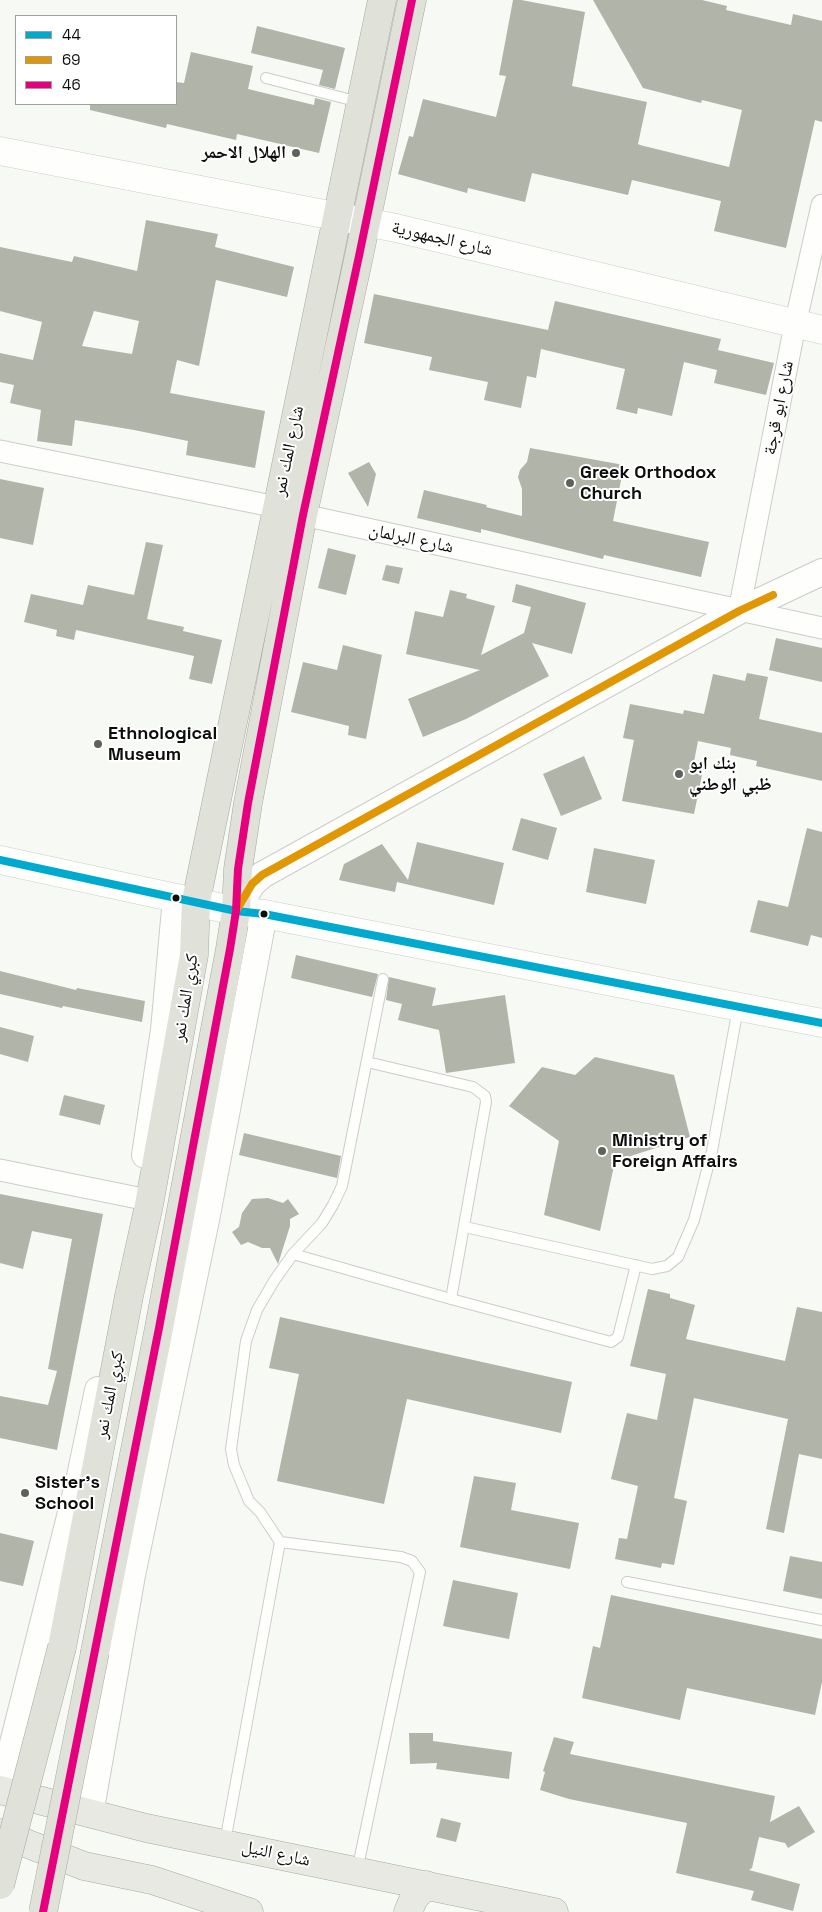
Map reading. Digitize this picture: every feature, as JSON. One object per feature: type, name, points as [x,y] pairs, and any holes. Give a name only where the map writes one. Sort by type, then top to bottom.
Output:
[{"type":"highway","name":"شارع المك نمر","points":[[186,900],[278,507],[382,0]]},
{"type":"highway","name":"شارع المك نمر","points":[[236,911],[238,869],[248,803],[303,516],[412,0]]},
{"type":"highway","name":"كبري المك نمر","points":[[0,1885],[62,1647],[129,1296],[150,1205],[194,955],[186,900]]},
{"type":"highway","name":"كبري المك نمر","points":[[43,1912],[159,1328],[236,911]]},
{"type":"main road","name":"شارع الجمهورية","points":[[0,151],[406,230],[822,330]]},
{"type":"main road","points":[[0,860],[236,911],[264,914],[822,1024]]},
{"type":"main road","name":"شارع النيل","points":[[0,1791],[146,1828],[554,1912]]},
{"type":"main road","points":[[0,1833],[84,1866],[152,1880],[249,1912]]},
{"type":"main road","points":[[408,1912],[414,1898],[426,1885]]},
{"type":"street","name":"شارع ابو قرجة","points":[[739,611],[795,325],[822,205]]},
{"type":"street","name":"شارع البرلمان","points":[[0,451],[278,507],[303,516],[822,628]]},
{"type":"street","points":[[236,911],[252,884],[262,875],[739,611],[822,572]]},
{"type":"street","points":[[0,1791],[79,1481],[138,1198],[186,900]]},
{"type":"street","points":[[90,1814],[132,1575],[206,1220],[264,914]]},
{"type":"street","points":[[0,1170],[138,1198]]},
{"type":"lane","points":[[266,78],[360,102]]},
{"type":"lane","points":[[225,1843],[280,1542],[260,1512],[250,1501],[234,1465],[230,1449],[246,1341],[257,1310],[274,1281],[293,1254],[322,1223],[342,1186],[383,979]]},
{"type":"lane","points":[[465,1227],[652,1269],[667,1266],[678,1257],[694,1220],[712,1150],[738,1007]]},
{"type":"lane","points":[[367,1062],[473,1087],[485,1096],[486,1102],[452,1300]]},
{"type":"lane","points":[[293,1254],[452,1300],[611,1342],[618,1337],[636,1265]]},
{"type":"lane","points":[[280,1542],[401,1556],[412,1561],[420,1572],[357,1871]]},
{"type":"lane","points":[[627,1582],[822,1620]]},
{"type":"building","points":[[513,0],[585,12],[572,86],[647,102],[638,144],[729,167],[742,110],[702,100],[701,103],[643,88],[593,0],[702,0],[727,6],[726,10],[791,25],[793,14],[822,21],[822,122],[815,120],[786,248],[714,231],[721,201],[632,180],[628,195],[532,173],[525,202],[468,188],[467,193],[398,174],[409,136],[413,137],[423,99],[496,117],[506,76],[499,75]]},
{"type":"building","points":[[257,26],[345,48],[335,89],[319,85],[323,70],[251,53]]},
{"type":"building","points":[[191,52],[253,66],[248,89],[314,105],[315,98],[331,102],[319,153],[237,134],[236,140],[167,124],[166,128],[90,110],[90,105],[178,105],[178,82],[184,83]]},
{"type":"building","points":[[146,220],[218,234],[215,247],[294,267],[287,297],[216,280],[199,366],[177,360],[170,393],[265,411],[255,468],[186,455],[188,441],[75,420],[72,446],[37,441],[41,410],[10,403],[14,385],[0,382],[0,353],[33,360],[42,322],[0,311],[0,247],[72,262],[74,256],[137,271]],"holes":[[[94,311],[139,321],[132,354],[82,346]]]},
{"type":"building","points":[[374,294],[548,330],[555,301],[721,339],[718,350],[774,363],[766,395],[714,383],[717,370],[684,362],[672,416],[638,408],[637,414],[616,409],[625,369],[541,349],[536,378],[527,376],[521,408],[484,400],[488,382],[429,370],[432,357],[364,343]]},
{"type":"building","points":[[530,448],[624,465],[613,521],[709,542],[701,577],[604,555],[603,559],[481,529],[481,533],[417,518],[424,490],[487,505],[486,507],[522,516],[522,489],[518,477],[520,470],[527,462]]},
{"type":"building","points":[[369,462],[376,474],[368,507],[348,473]]},
{"type":"building","points":[[0,479],[44,488],[33,545],[0,538]]},
{"type":"building","points":[[146,542],[163,545],[147,619],[184,627],[183,631],[222,640],[212,684],[189,679],[194,656],[76,630],[74,640],[56,636],[57,630],[24,622],[31,594],[83,605],[88,585],[134,595]]},
{"type":"building","points":[[328,548],[356,555],[346,595],[318,588]]},
{"type":"building","points":[[386,565],[403,568],[399,584],[382,580]]},
{"type":"building","points":[[516,584],[586,603],[572,654],[532,643],[549,676],[466,719],[423,737],[408,699],[480,670],[406,654],[415,611],[443,617],[450,590],[467,594],[466,598],[495,606],[481,655],[524,633],[531,607],[512,602]]},
{"type":"building","points":[[776,638],[822,648],[822,682],[769,670]]},
{"type":"building","points":[[343,645],[382,655],[366,739],[348,735],[349,726],[291,712],[303,662],[337,670]]},
{"type":"building","points":[[747,673],[768,677],[759,719],[822,733],[822,781],[756,766],[757,761],[730,755],[731,748],[698,741],[692,772],[702,775],[694,814],[622,801],[634,740],[623,738],[630,704],[683,714],[684,710],[704,714],[713,674],[745,681]]},
{"type":"building","points":[[584,756],[602,799],[561,816],[543,774]]},
{"type":"building","points":[[521,818],[557,828],[548,860],[512,850]]},
{"type":"building","points":[[807,828],[822,832],[822,938],[811,935],[808,946],[750,932],[758,900],[788,907]]},
{"type":"building","points":[[417,842],[504,863],[494,905],[397,882],[395,892],[339,880],[344,864],[382,844],[408,880]]},
{"type":"building","points":[[594,848],[655,860],[646,904],[586,892]]},
{"type":"building","points":[[296,955],[378,974],[372,997],[291,978]]},
{"type":"building","points":[[0,971],[76,990],[77,988],[145,1001],[142,1022],[63,1006],[62,1008],[0,994]]},
{"type":"building","points":[[389,977],[436,988],[432,1006],[505,995],[515,1063],[446,1073],[439,1030],[398,1020],[402,1004],[386,1000]]},
{"type":"building","points":[[0,1027],[34,1036],[28,1062],[0,1054]]},
{"type":"building","name":"Ministry of Foreign Affairs","points":[[595,1057],[674,1075],[690,1137],[615,1161],[600,1231],[544,1215],[559,1141],[509,1106],[542,1067],[575,1075]]},
{"type":"building","points":[[64,1095],[105,1105],[100,1125],[59,1115]]},
{"type":"building","points":[[244,1133],[341,1156],[337,1178],[239,1155]]},
{"type":"building","points":[[0,1194],[103,1214],[57,1450],[0,1438],[0,1396],[48,1405],[57,1371],[48,1369],[72,1239],[32,1231],[23,1269],[0,1263]]},
{"type":"building","points":[[268,1198],[283,1203],[288,1199],[299,1214],[290,1219],[290,1226],[278,1264],[270,1248],[262,1248],[248,1242],[241,1245],[232,1232],[239,1227],[242,1213],[252,1199]]},
{"type":"building","points":[[648,1289],[670,1294],[670,1298],[695,1305],[686,1339],[785,1361],[797,1307],[822,1312],[822,1459],[799,1454],[784,1533],[766,1529],[788,1419],[694,1398],[674,1498],[687,1501],[674,1565],[662,1563],[661,1568],[615,1559],[619,1538],[627,1539],[638,1486],[611,1479],[627,1413],[657,1420],[666,1374],[630,1366]]},
{"type":"building","points":[[280,1317],[572,1382],[561,1433],[407,1399],[384,1504],[277,1481],[299,1374],[269,1368]]},
{"type":"building","points":[[474,1476],[516,1483],[511,1510],[579,1523],[570,1569],[460,1547]]},
{"type":"building","points":[[0,1533],[34,1541],[23,1586],[0,1581]]},
{"type":"building","points":[[790,1556],[822,1562],[822,1599],[783,1591]]},
{"type":"building","points":[[453,1580],[518,1593],[509,1639],[443,1626]]},
{"type":"building","points":[[611,1595],[822,1639],[822,1682],[815,1715],[687,1688],[680,1720],[582,1698],[593,1646],[600,1648]]},
{"type":"building","points":[[409,1733],[433,1733],[433,1741],[512,1752],[509,1779],[436,1769],[437,1763],[410,1764]]},
{"type":"building","points":[[554,1737],[574,1742],[570,1754],[775,1796],[770,1822],[799,1806],[815,1832],[788,1848],[785,1843],[759,1837],[752,1868],[749,1870],[800,1884],[793,1911],[751,1900],[754,1891],[676,1873],[687,1823],[569,1799],[540,1790],[545,1772],[543,1771]]},
{"type":"building","points":[[441,1818],[461,1823],[456,1842],[436,1837]]},
{"type":"transit line","name":"46","points":[[43,1912],[159,1328],[230,949],[236,911],[238,869],[248,803],[303,515],[412,0]]},
{"type":"transit line","name":"69","points":[[236,911],[252,884],[262,875],[739,611],[773,595]]},
{"type":"transit line","name":"44","points":[[0,860],[236,911],[264,914],[822,1023]]},
{"type":"place","name":"الهلال الاحمر","points":[[296,153]]},
{"type":"place","name":"Greek Orthodox Church","points":[[570,483]]},
{"type":"place","name":"Ethnological Museum","points":[[98,744]]},
{"type":"place","name":"بنك ابو ظبي الوطني","points":[[679,774]]},
{"type":"place","name":"Ministry of Foreign Affairs","points":[[602,1151]]},
{"type":"place","name":"Sister's School","points":[[25,1493]]}]
